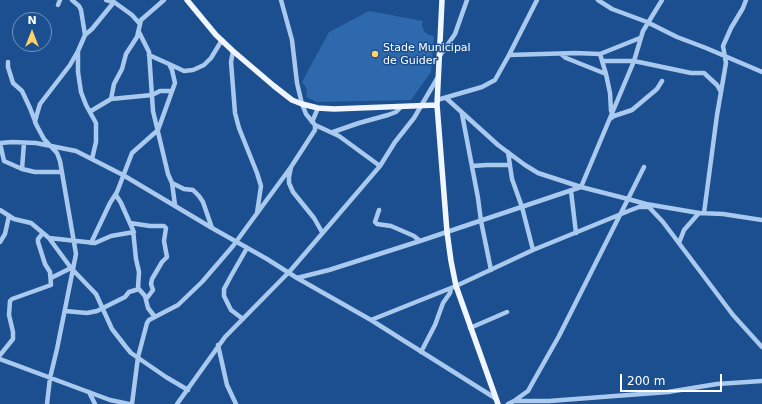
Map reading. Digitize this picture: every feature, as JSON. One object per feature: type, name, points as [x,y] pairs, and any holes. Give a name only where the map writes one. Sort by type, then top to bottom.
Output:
[{"type":"main road","points":[[187,0],[233,51],[292,100],[318,108],[334,109],[420,106],[437,102]]},
{"type":"main road","points":[[442,0],[437,102],[447,232],[454,287],[496,401]]},
{"type":"street","points":[[58,5],[60,0]]},
{"type":"street","points":[[35,122],[40,104],[52,91],[59,78],[70,65],[85,34],[81,10],[72,0]]},
{"type":"street","points":[[106,0],[114,2],[140,24]]},
{"type":"street","points":[[111,99],[114,84],[122,68],[126,54],[137,38],[143,17],[164,0]]},
{"type":"street","points":[[281,0],[292,40],[297,83],[306,114],[314,124],[333,132],[380,166]]},
{"type":"street","points":[[438,59],[455,34],[467,0]]},
{"type":"street","points":[[437,102],[489,84],[495,80],[537,0]]},
{"type":"street","points":[[598,0],[612,9],[647,22],[677,37],[762,72]]},
{"type":"street","points":[[297,278],[329,270],[581,188],[602,140],[610,115],[634,61],[640,38],[647,22],[658,8],[662,0]]},
{"type":"street","points":[[704,213],[716,115],[726,63],[724,56],[724,44],[746,0]]},
{"type":"street","points":[[85,34],[92,29],[114,2]]},
{"type":"street","points":[[139,32],[149,55],[153,111],[168,174],[172,183],[174,205]]},
{"type":"street","points":[[509,55],[580,53],[600,54],[640,38]]},
{"type":"street","points":[[149,55],[184,71],[193,70],[204,65],[211,58],[222,40]]},
{"type":"street","points":[[78,51],[78,72],[81,92],[96,123],[96,142],[92,160]]},
{"type":"street","points":[[233,51],[231,62],[235,113],[241,135],[261,186],[257,214]]},
{"type":"street","points":[[561,54],[566,58],[606,74]]},
{"type":"street","points":[[600,54],[610,93],[610,115]]},
{"type":"street","points":[[602,61],[634,61],[691,73],[704,73],[717,85],[721,92]]},
{"type":"street","points":[[8,62],[13,83],[22,92],[44,139],[57,153],[62,172],[76,254],[50,378],[47,404]]},
{"type":"street","points":[[91,242],[110,203],[116,195],[132,153],[158,130],[175,80],[169,64]]},
{"type":"street","points":[[177,404],[218,345],[288,273],[380,166],[414,118],[438,77]]},
{"type":"street","points":[[608,121],[614,116],[632,110],[657,89],[662,82]]},
{"type":"street","points":[[90,111],[111,99],[152,95],[160,91],[172,91]]},
{"type":"street","points":[[446,98],[498,145],[538,173],[581,188],[628,199],[647,206],[761,219]]},
{"type":"street","points":[[333,132],[388,115],[396,112],[401,107]]},
{"type":"street","points":[[132,404],[138,357],[146,323],[182,302],[202,282],[236,242],[314,134],[314,124],[318,108]]},
{"type":"street","points":[[462,112],[491,270]]},
{"type":"street","points":[[62,172],[34,172],[22,169],[4,161],[0,143],[49,145],[76,152],[123,175],[288,273],[371,320],[496,401]]},
{"type":"street","points":[[22,169],[22,151],[24,143]]},
{"type":"street","points":[[508,152],[512,179],[522,207],[533,250]]},
{"type":"street","points":[[472,166],[487,164],[509,165]]},
{"type":"street","points":[[291,167],[289,183],[293,192],[314,218],[322,232]]},
{"type":"street","points":[[508,404],[528,391],[559,336],[644,167]]},
{"type":"street","points":[[172,183],[178,187],[193,190],[199,196],[203,202],[212,228]]},
{"type":"street","points":[[571,191],[576,233]]},
{"type":"street","points":[[116,195],[134,232],[136,259],[139,272],[139,289],[147,298],[148,308],[154,317]]},
{"type":"street","points":[[371,320],[454,287],[533,250],[647,206]]},
{"type":"street","points":[[647,206],[663,222],[733,315],[762,347]]},
{"type":"street","points":[[0,210],[18,220],[31,223],[49,238],[72,269],[92,289],[104,308],[112,329],[119,340],[131,353],[188,390]]},
{"type":"street","points":[[379,210],[375,222],[377,224],[398,228],[414,236],[420,241]]},
{"type":"street","points":[[679,242],[684,230],[699,213]]},
{"type":"street","points":[[0,242],[5,234],[9,216]]},
{"type":"street","points":[[130,223],[150,226],[164,226],[166,228],[164,241],[167,257],[162,262],[152,279],[151,284],[153,290],[147,298]]},
{"type":"street","points":[[49,238],[95,243],[111,236],[134,232]]},
{"type":"street","points":[[0,355],[13,339],[9,315],[10,301],[16,297],[50,286],[50,272],[45,264],[38,242],[38,239],[42,233]]},
{"type":"street","points":[[243,319],[231,310],[224,296],[224,289],[246,248]]},
{"type":"street","points":[[51,278],[72,269]]},
{"type":"street","points":[[421,352],[435,325],[443,303],[454,287]]},
{"type":"street","points":[[65,311],[90,313],[128,296],[129,292],[139,289]]},
{"type":"street","points":[[470,328],[507,312]]},
{"type":"street","points":[[218,345],[228,385],[236,404]]},
{"type":"street","points":[[0,359],[110,400],[128,404]]},
{"type":"street","points":[[514,401],[549,401],[668,392],[717,384],[762,381]]},
{"type":"street","points":[[89,392],[95,404]]},
{"type":"shaded area","name":"Stade Municipal de Guider","points":[[369,11],[423,21],[422,26],[424,31],[427,34],[434,36],[431,72],[411,100],[317,102],[306,97],[307,89],[302,82],[329,32]]},
{"type":"place","name":"Stade Municipal de Guider","points":[[375,54]]}]
